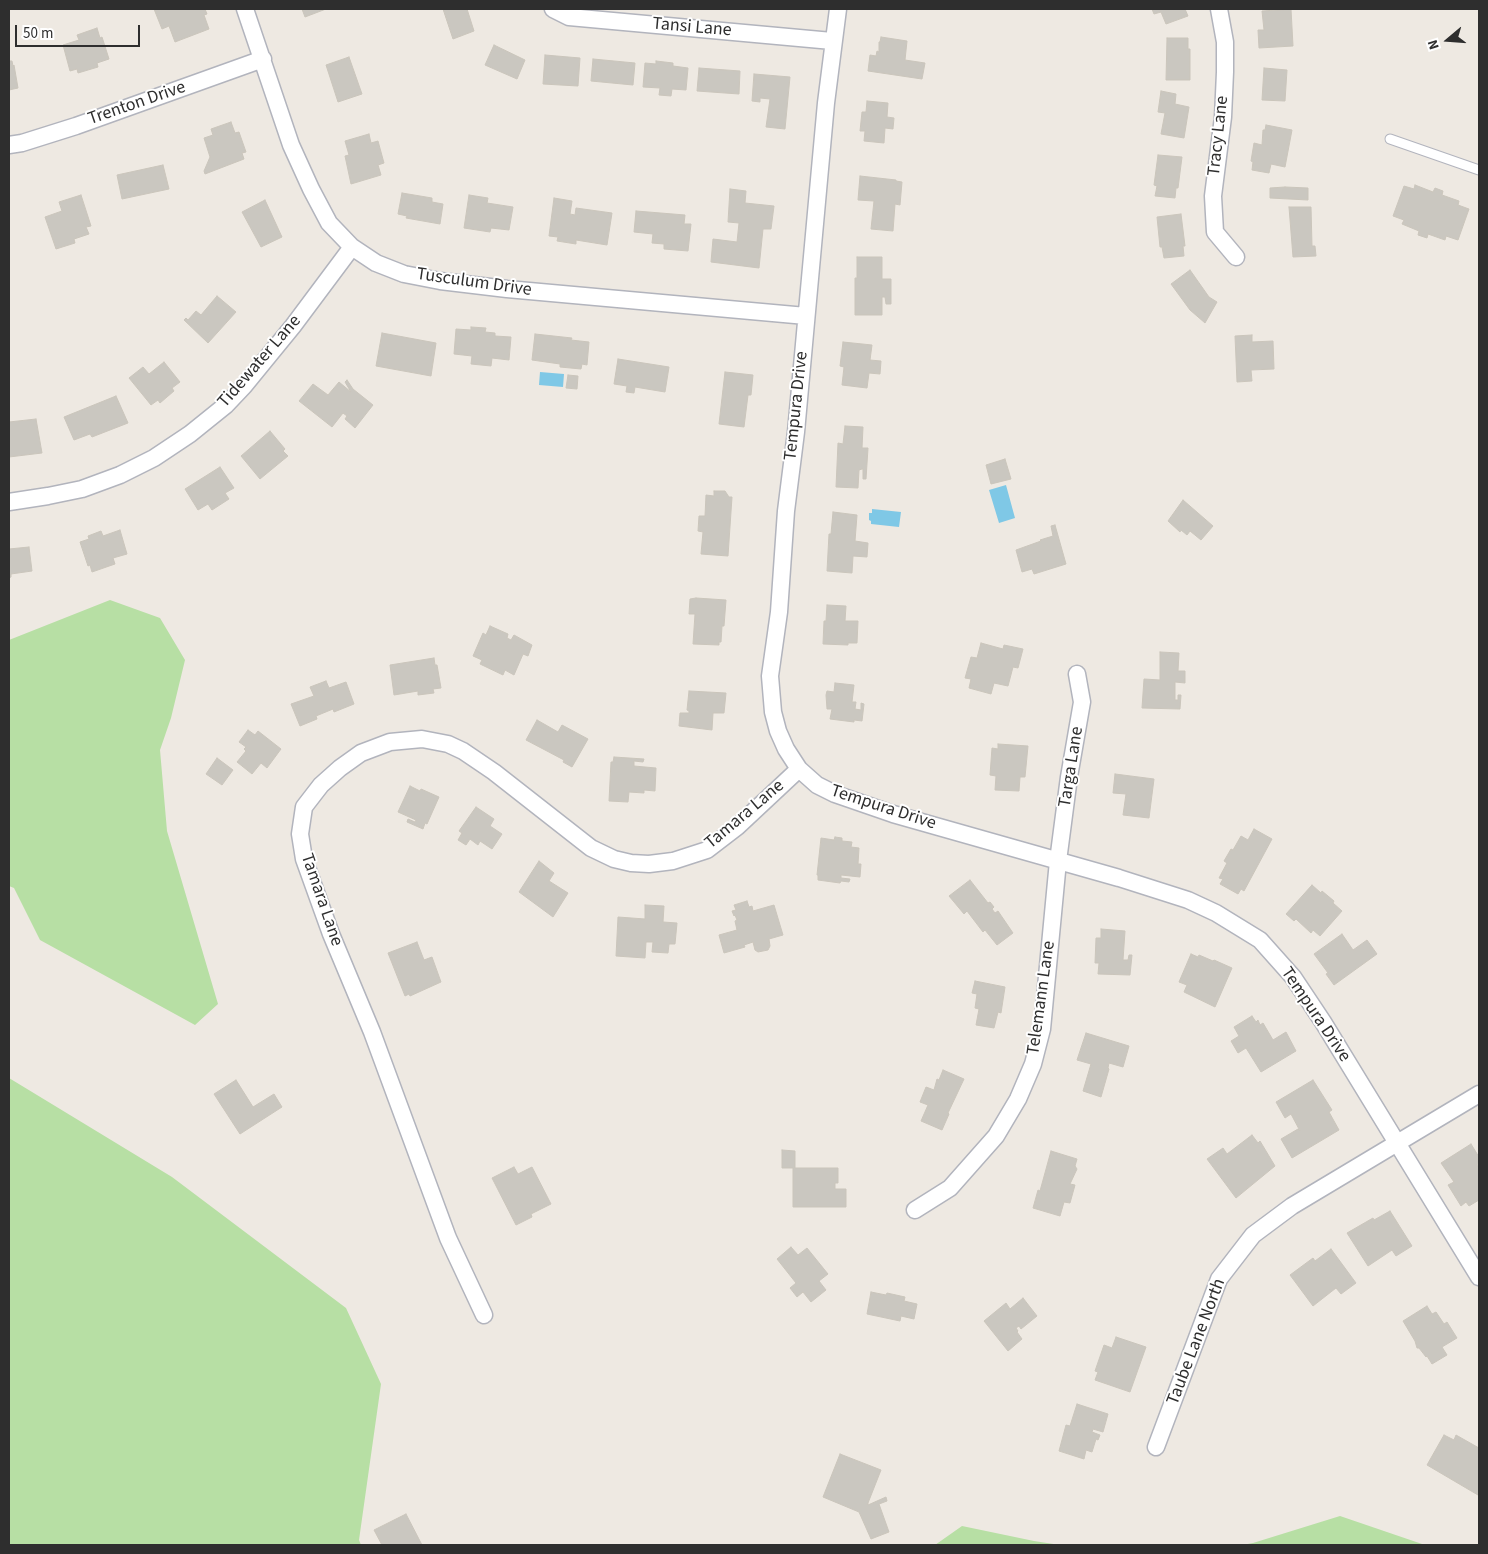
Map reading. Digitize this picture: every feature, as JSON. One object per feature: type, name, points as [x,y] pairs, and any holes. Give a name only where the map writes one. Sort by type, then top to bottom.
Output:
[{"type":"street","name":"Tusculum Drive","points":[[245,9],[291,145],[311,189],[329,223],[352,247],[376,263],[404,274],[440,281],[521,291],[806,316]]},
{"type":"street","name":"Tansi Lane","points":[[553,9],[569,17],[832,41]]},
{"type":"street","name":"Tempura Drive","points":[[838,9],[832,41],[796,432],[786,511],[779,612],[770,676],[773,712],[778,731],[786,748],[799,769],[817,785],[836,794],[893,814],[1058,860],[1188,900],[1216,913],[1260,940],[1293,977],[1328,1030],[1479,1277]]},
{"type":"street","name":"Tracy Lane","points":[[1219,9],[1225,43],[1225,72],[1223,118],[1213,205],[1215,232],[1236,257]]},
{"type":"street","name":"Trenton Drive","points":[[9,145],[22,143],[70,128],[263,59]]},
{"type":"street","name":"Tidewater Lane","points":[[9,502],[48,496],[90,486],[120,475],[154,458],[190,434],[226,405],[244,386],[293,326],[352,247]]},
{"type":"street","name":"Targa Lane","points":[[1058,860],[1069,777],[1082,702],[1077,674]]},
{"type":"street","name":"Tamara Lane","points":[[484,1315],[448,1238],[372,1032],[331,934],[304,859],[300,834],[304,807],[321,785],[361,753],[390,742],[422,739],[448,744],[463,751],[494,772],[591,848],[614,859],[631,863],[649,864],[673,861],[707,850],[737,827],[799,769]]},
{"type":"street","name":"Telemann Lane","points":[[915,1210],[950,1188],[996,1136],[1018,1099],[1033,1064],[1042,1030],[1058,860]]},
{"type":"street","name":"Taube Lane North","points":[[1156,1447],[1219,1279],[1253,1235],[1273,1219],[1397,1142],[1479,1094]]},
{"type":"lane","points":[[1390,139],[1479,170]]},
{"type":"green space","points":[[110,600],[160,618],[185,660],[171,718],[160,750],[167,831],[218,1004],[195,1025],[40,940],[14,888],[9,886],[9,640]]},
{"type":"green space","points":[[9,1078],[172,1177],[346,1308],[381,1384],[359,1540],[361,1545],[9,1545]]},
{"type":"green space","points":[[1340,1516],[1425,1545],[1242,1545],[1253,1543]]},
{"type":"green space","points":[[962,1526],[1034,1541],[1060,1545],[935,1545]]},
{"type":"water","points":[[540,372],[564,374],[563,387],[539,385]]},
{"type":"water","points":[[1006,485],[1015,518],[999,523],[989,490]]},
{"type":"water","points":[[872,509],[901,512],[899,527],[871,524],[869,513],[872,513]]},
{"type":"building","points":[[154,9],[205,9],[207,14],[204,15],[209,29],[175,42],[169,26],[162,29]]},
{"type":"building","points":[[302,9],[326,9],[305,17]]},
{"type":"building","points":[[443,9],[467,9],[474,31],[453,39]]},
{"type":"building","points":[[1152,9],[1185,9],[1188,16],[1166,24],[1161,12],[1154,14]]},
{"type":"building","points":[[1291,9],[1293,46],[1259,48],[1258,30],[1264,30],[1262,11]]},
{"type":"building","points":[[97,28],[109,59],[97,63],[98,67],[78,73],[77,69],[70,71],[63,45],[79,40],[77,35]]},
{"type":"building","points":[[881,37],[907,41],[905,60],[925,63],[922,79],[868,71],[870,55],[876,56],[877,51],[879,52]]},
{"type":"building","points":[[1167,38],[1188,38],[1190,80],[1166,80]]},
{"type":"building","points":[[494,45],[525,60],[517,79],[485,65]]},
{"type":"building","points":[[545,55],[580,58],[578,86],[543,84]]},
{"type":"building","points":[[349,57],[362,94],[338,102],[326,65]]},
{"type":"building","points":[[593,59],[635,63],[633,85],[591,81]]},
{"type":"building","points":[[9,61],[12,61],[14,65],[18,88],[9,90]]},
{"type":"building","points":[[656,61],[673,63],[673,66],[688,68],[686,90],[672,89],[671,96],[659,95],[660,88],[643,87],[645,63],[656,64]]},
{"type":"building","points":[[699,68],[740,71],[739,94],[697,91]]},
{"type":"building","points":[[1264,68],[1287,70],[1285,101],[1262,100]]},
{"type":"building","points":[[754,74],[790,77],[785,129],[766,127],[770,99],[760,98],[760,102],[752,101]]},
{"type":"building","points":[[1161,91],[1176,94],[1175,104],[1189,107],[1184,138],[1161,134],[1165,113],[1158,112]]},
{"type":"building","points":[[867,101],[888,103],[887,117],[894,118],[893,129],[885,128],[884,143],[864,141],[865,131],[860,131],[862,112],[866,112]]},
{"type":"building","points":[[231,122],[235,133],[239,132],[246,152],[242,153],[244,159],[205,174],[204,171],[210,157],[204,138],[213,135],[211,129]]},
{"type":"building","points":[[1266,125],[1292,130],[1285,167],[1271,164],[1269,173],[1252,170],[1253,162],[1251,161],[1254,143],[1262,145],[1263,130],[1265,130]]},
{"type":"building","points":[[369,134],[371,143],[378,141],[384,163],[378,165],[381,175],[351,184],[345,156],[349,155],[345,141]]},
{"type":"building","points":[[1158,155],[1182,157],[1175,198],[1155,196],[1157,186],[1154,185]]},
{"type":"building","points":[[163,165],[169,189],[122,199],[117,175]]},
{"type":"building","points":[[860,176],[902,182],[900,205],[895,204],[893,231],[871,229],[874,201],[858,200]]},
{"type":"building","points":[[1415,185],[1433,192],[1435,188],[1443,191],[1442,195],[1459,201],[1458,205],[1469,209],[1458,240],[1446,236],[1445,240],[1428,234],[1427,238],[1418,235],[1419,231],[1402,224],[1404,220],[1393,216],[1404,186],[1414,189]]},
{"type":"building","points":[[1270,188],[1308,188],[1308,200],[1270,198]]},
{"type":"building","points":[[730,189],[746,191],[745,203],[774,206],[771,229],[763,229],[759,268],[711,262],[713,239],[737,242],[739,223],[728,222]]},
{"type":"building","points":[[402,193],[432,198],[432,202],[443,204],[440,224],[406,218],[407,216],[398,214]]},
{"type":"building","points":[[81,195],[91,226],[86,227],[89,234],[74,239],[75,243],[56,249],[45,217],[62,211],[59,202]]},
{"type":"building","points":[[469,195],[488,198],[487,203],[513,207],[509,230],[491,228],[490,232],[464,228]]},
{"type":"building","points":[[554,198],[572,201],[570,214],[575,215],[576,208],[612,213],[607,245],[576,240],[576,244],[557,241],[558,237],[549,236]]},
{"type":"building","points":[[265,200],[282,237],[261,247],[242,212]]},
{"type":"building","points":[[1289,207],[1311,207],[1312,246],[1315,246],[1316,256],[1293,257]]},
{"type":"building","points":[[636,211],[685,215],[684,224],[691,224],[688,251],[664,249],[664,244],[652,243],[653,234],[634,232]]},
{"type":"building","points":[[1181,214],[1185,246],[1183,246],[1184,256],[1164,258],[1162,247],[1160,247],[1157,217]]},
{"type":"building","points":[[857,257],[882,257],[882,279],[891,279],[891,304],[886,304],[885,297],[882,297],[882,315],[855,315]]},
{"type":"building","points":[[1190,270],[1209,297],[1217,302],[1205,323],[1190,310],[1171,284]]},
{"type":"building","points":[[217,296],[236,312],[208,343],[184,320],[186,318],[188,320],[196,311],[201,315]]},
{"type":"building","points":[[471,327],[486,328],[485,332],[495,333],[495,336],[511,337],[509,360],[492,358],[491,366],[471,364],[472,356],[454,354],[456,329],[471,330]]},
{"type":"building","points":[[382,333],[436,343],[431,376],[376,366]]},
{"type":"building","points":[[535,334],[589,342],[587,365],[582,364],[581,369],[560,367],[560,364],[532,360]]},
{"type":"building","points":[[1252,335],[1252,342],[1273,341],[1274,369],[1251,370],[1252,381],[1237,382],[1235,336]]},
{"type":"building","points":[[843,342],[872,345],[870,360],[881,361],[880,374],[869,373],[867,388],[842,385],[844,367],[840,366]]},
{"type":"building","points":[[618,359],[669,367],[665,392],[635,387],[634,393],[626,392],[627,386],[614,384]]},
{"type":"building","points":[[164,362],[180,382],[172,388],[174,391],[160,403],[158,400],[151,405],[129,378],[143,367],[149,374]]},
{"type":"building","points":[[725,372],[753,375],[751,395],[748,395],[744,427],[719,424]]},
{"type":"building","points":[[568,375],[578,376],[577,389],[566,388]]},
{"type":"building","points":[[347,380],[353,389],[373,405],[355,428],[345,419],[347,416],[343,413],[332,427],[299,401],[313,384],[328,395],[339,382],[351,392],[345,382]]},
{"type":"building","points":[[116,396],[128,423],[92,437],[90,434],[74,440],[64,417]]},
{"type":"building","points":[[36,419],[42,453],[9,457],[9,422]]},
{"type":"building","points":[[845,426],[863,427],[862,448],[868,448],[866,479],[863,479],[863,469],[859,470],[858,488],[836,487],[838,443],[843,444]]},
{"type":"building","points":[[270,431],[285,449],[283,451],[288,456],[260,479],[241,456]]},
{"type":"building","points":[[1005,459],[1011,479],[991,484],[986,465]]},
{"type":"building","points":[[220,467],[234,488],[225,493],[229,499],[212,510],[208,504],[198,510],[185,489]]},
{"type":"building","points":[[714,491],[725,491],[729,497],[732,497],[728,556],[701,554],[703,532],[698,531],[699,516],[705,516],[706,495],[714,496]]},
{"type":"building","points":[[1183,500],[1213,526],[1201,540],[1190,531],[1187,535],[1181,530],[1180,532],[1168,521]]},
{"type":"building","points":[[833,512],[857,515],[855,541],[868,543],[867,557],[853,556],[852,573],[827,571],[829,534],[831,534]]},
{"type":"building","points":[[1055,525],[1066,564],[1034,574],[1032,569],[1022,572],[1016,550],[1053,536],[1051,526]]},
{"type":"building","points":[[120,530],[127,554],[113,558],[115,564],[92,572],[80,542],[89,539],[88,536],[101,531],[103,536]]},
{"type":"building","points":[[29,547],[32,571],[11,574],[9,578],[9,549]]},
{"type":"building","points":[[690,599],[726,600],[724,626],[722,626],[721,642],[719,642],[719,645],[693,644],[695,614],[689,614]]},
{"type":"building","points":[[827,605],[846,606],[845,621],[858,621],[857,643],[848,643],[848,645],[823,644]]},
{"type":"building","points":[[490,626],[508,634],[507,638],[511,640],[514,635],[532,645],[528,656],[523,654],[514,675],[505,670],[503,675],[480,664],[482,660],[473,656],[483,633],[486,635]]},
{"type":"building","points":[[981,643],[1003,649],[1004,645],[1023,649],[1018,668],[1013,667],[1008,686],[994,683],[991,694],[969,688],[971,679],[965,678],[971,657],[977,658]]},
{"type":"building","points":[[1160,652],[1179,653],[1178,671],[1185,671],[1185,683],[1175,682],[1175,700],[1178,700],[1178,695],[1181,695],[1180,709],[1142,708],[1144,679],[1160,680]]},
{"type":"building","points":[[434,658],[441,688],[433,689],[434,693],[418,695],[418,691],[394,695],[390,665]]},
{"type":"building","points":[[326,681],[329,688],[346,682],[354,704],[334,712],[333,709],[316,716],[317,719],[300,726],[291,704],[314,696],[310,687]]},
{"type":"building","points":[[835,683],[854,685],[852,702],[856,702],[855,709],[861,710],[861,703],[864,704],[862,721],[830,719],[832,709],[827,709],[826,695],[827,691],[834,692]]},
{"type":"building","points":[[689,691],[726,693],[724,713],[713,713],[712,730],[679,726],[680,713],[689,713],[687,710]]},
{"type":"building","points":[[537,720],[558,732],[562,725],[588,739],[572,767],[563,762],[564,760],[526,740]]},
{"type":"building","points":[[248,730],[255,735],[258,731],[281,749],[267,768],[261,763],[252,774],[237,762],[246,751],[244,749],[246,747],[239,742]]},
{"type":"building","points":[[998,744],[1028,746],[1025,777],[1020,777],[1019,791],[995,790],[996,776],[990,775],[992,748],[998,749]]},
{"type":"building","points":[[614,757],[644,759],[643,762],[634,761],[634,766],[656,768],[655,791],[644,790],[644,793],[629,792],[628,802],[609,801],[611,762],[613,762]]},
{"type":"building","points":[[217,758],[233,770],[222,785],[206,774]]},
{"type":"building","points":[[1115,774],[1154,779],[1149,818],[1123,815],[1126,794],[1113,793]]},
{"type":"building","points":[[410,786],[439,797],[423,829],[407,822],[408,819],[415,822],[416,820],[398,812]]},
{"type":"building","points":[[476,807],[494,819],[490,826],[502,834],[492,849],[480,841],[478,845],[470,839],[466,845],[458,840],[462,833],[459,831]]},
{"type":"building","points":[[1254,829],[1272,839],[1244,891],[1241,889],[1238,894],[1220,884],[1223,879],[1219,878],[1227,863],[1224,861],[1231,849],[1233,850],[1241,836],[1248,840]]},
{"type":"building","points":[[835,837],[842,838],[842,841],[852,842],[851,847],[859,848],[858,864],[861,864],[860,877],[841,875],[841,878],[850,879],[849,882],[841,881],[840,883],[818,880],[821,838],[834,840]]},
{"type":"building","points":[[539,861],[554,873],[549,881],[568,893],[553,917],[519,892]]},
{"type":"building","points":[[970,880],[988,903],[990,902],[994,907],[992,909],[995,913],[998,911],[1013,933],[997,945],[985,930],[983,932],[967,911],[964,914],[949,896]]},
{"type":"building","points":[[1312,885],[1334,901],[1333,903],[1342,911],[1320,936],[1313,930],[1311,933],[1296,919],[1294,921],[1286,914]]},
{"type":"building","points":[[747,901],[749,907],[752,906],[753,911],[774,905],[783,935],[769,939],[770,946],[768,950],[758,952],[755,950],[753,942],[744,945],[745,947],[724,953],[719,935],[737,930],[735,921],[737,920],[732,911],[736,910],[734,905]]},
{"type":"building","points":[[645,905],[664,906],[663,922],[677,923],[675,944],[669,944],[668,953],[652,952],[653,942],[646,942],[645,958],[616,956],[618,917],[645,919]]},
{"type":"building","points":[[1101,929],[1125,931],[1123,960],[1128,960],[1129,955],[1132,955],[1130,975],[1098,974],[1099,963],[1095,963],[1096,938],[1101,938]]},
{"type":"building","points":[[1342,934],[1353,950],[1367,940],[1377,954],[1334,985],[1314,954]]},
{"type":"building","points":[[417,942],[424,960],[432,957],[441,982],[410,996],[409,994],[405,996],[388,953]]},
{"type":"building","points":[[1191,954],[1214,960],[1232,968],[1215,1007],[1184,992],[1187,985],[1179,982]]},
{"type":"building","points":[[975,981],[1005,987],[1001,1013],[998,1012],[994,1028],[976,1025],[979,1009],[975,1008],[977,994],[972,993]]},
{"type":"building","points":[[1252,1016],[1256,1022],[1258,1020],[1260,1025],[1263,1023],[1273,1040],[1286,1032],[1296,1051],[1261,1072],[1246,1048],[1238,1053],[1231,1041],[1239,1036],[1234,1027]]},
{"type":"building","points":[[1086,1033],[1129,1046],[1123,1067],[1109,1063],[1101,1097],[1083,1091],[1091,1064],[1077,1060]]},
{"type":"building","points":[[943,1070],[964,1079],[942,1130],[921,1121],[928,1105],[920,1102],[926,1087],[934,1090],[937,1079],[939,1080]]},
{"type":"building","points":[[236,1080],[253,1107],[274,1094],[282,1107],[240,1134],[214,1094]]},
{"type":"building","points":[[1313,1080],[1332,1110],[1329,1112],[1339,1130],[1292,1158],[1281,1139],[1298,1129],[1300,1131],[1291,1114],[1285,1118],[1276,1102]]},
{"type":"building","points":[[1252,1135],[1258,1143],[1260,1141],[1275,1166],[1236,1198],[1207,1159],[1223,1148],[1227,1154]]},
{"type":"building","points":[[1471,1144],[1479,1157],[1479,1163],[1477,1164],[1479,1168],[1479,1200],[1469,1206],[1466,1202],[1461,1206],[1448,1185],[1454,1182],[1441,1163]]},
{"type":"building","points":[[782,1150],[795,1151],[795,1168],[838,1168],[838,1183],[835,1183],[835,1189],[846,1189],[846,1207],[793,1207],[793,1168],[782,1168]]},
{"type":"building","points":[[1051,1151],[1077,1159],[1075,1166],[1077,1169],[1070,1184],[1075,1185],[1070,1203],[1064,1202],[1060,1216],[1033,1208],[1038,1190],[1040,1191]]},
{"type":"building","points":[[514,1167],[518,1174],[532,1167],[551,1204],[531,1214],[532,1217],[516,1225],[492,1178]]},
{"type":"building","points":[[1390,1211],[1412,1246],[1396,1256],[1392,1250],[1368,1266],[1347,1233],[1373,1218],[1374,1220]]},
{"type":"building","points":[[791,1247],[798,1255],[807,1248],[828,1274],[819,1281],[826,1290],[811,1302],[803,1292],[797,1297],[790,1288],[796,1283],[777,1259]]},
{"type":"building","points":[[1331,1249],[1356,1283],[1341,1294],[1336,1288],[1313,1306],[1290,1275],[1313,1258],[1315,1261]]},
{"type":"building","points":[[871,1292],[905,1297],[904,1301],[917,1304],[914,1319],[901,1316],[900,1321],[867,1314]]},
{"type":"building","points":[[1023,1298],[1037,1316],[1021,1329],[1019,1326],[1016,1328],[1022,1339],[1008,1351],[984,1321],[1006,1303],[1010,1309]]},
{"type":"building","points":[[1427,1306],[1432,1314],[1436,1312],[1444,1324],[1447,1322],[1457,1338],[1442,1347],[1447,1355],[1432,1364],[1427,1356],[1417,1348],[1403,1321]]},
{"type":"building","points":[[1116,1337],[1146,1347],[1130,1392],[1095,1380],[1098,1372],[1095,1371],[1104,1345],[1112,1348]]},
{"type":"building","points":[[1077,1404],[1108,1414],[1103,1432],[1093,1429],[1092,1432],[1100,1435],[1098,1440],[1096,1439],[1092,1452],[1086,1450],[1084,1459],[1059,1451],[1066,1425],[1070,1426]]},
{"type":"building","points":[[1444,1435],[1454,1440],[1456,1435],[1479,1448],[1478,1495],[1427,1465]]},
{"type":"building","points":[[840,1454],[881,1470],[868,1505],[886,1497],[887,1501],[879,1504],[889,1532],[871,1539],[859,1512],[823,1497]]},
{"type":"building","points":[[406,1514],[422,1545],[382,1545],[374,1530]]}]
